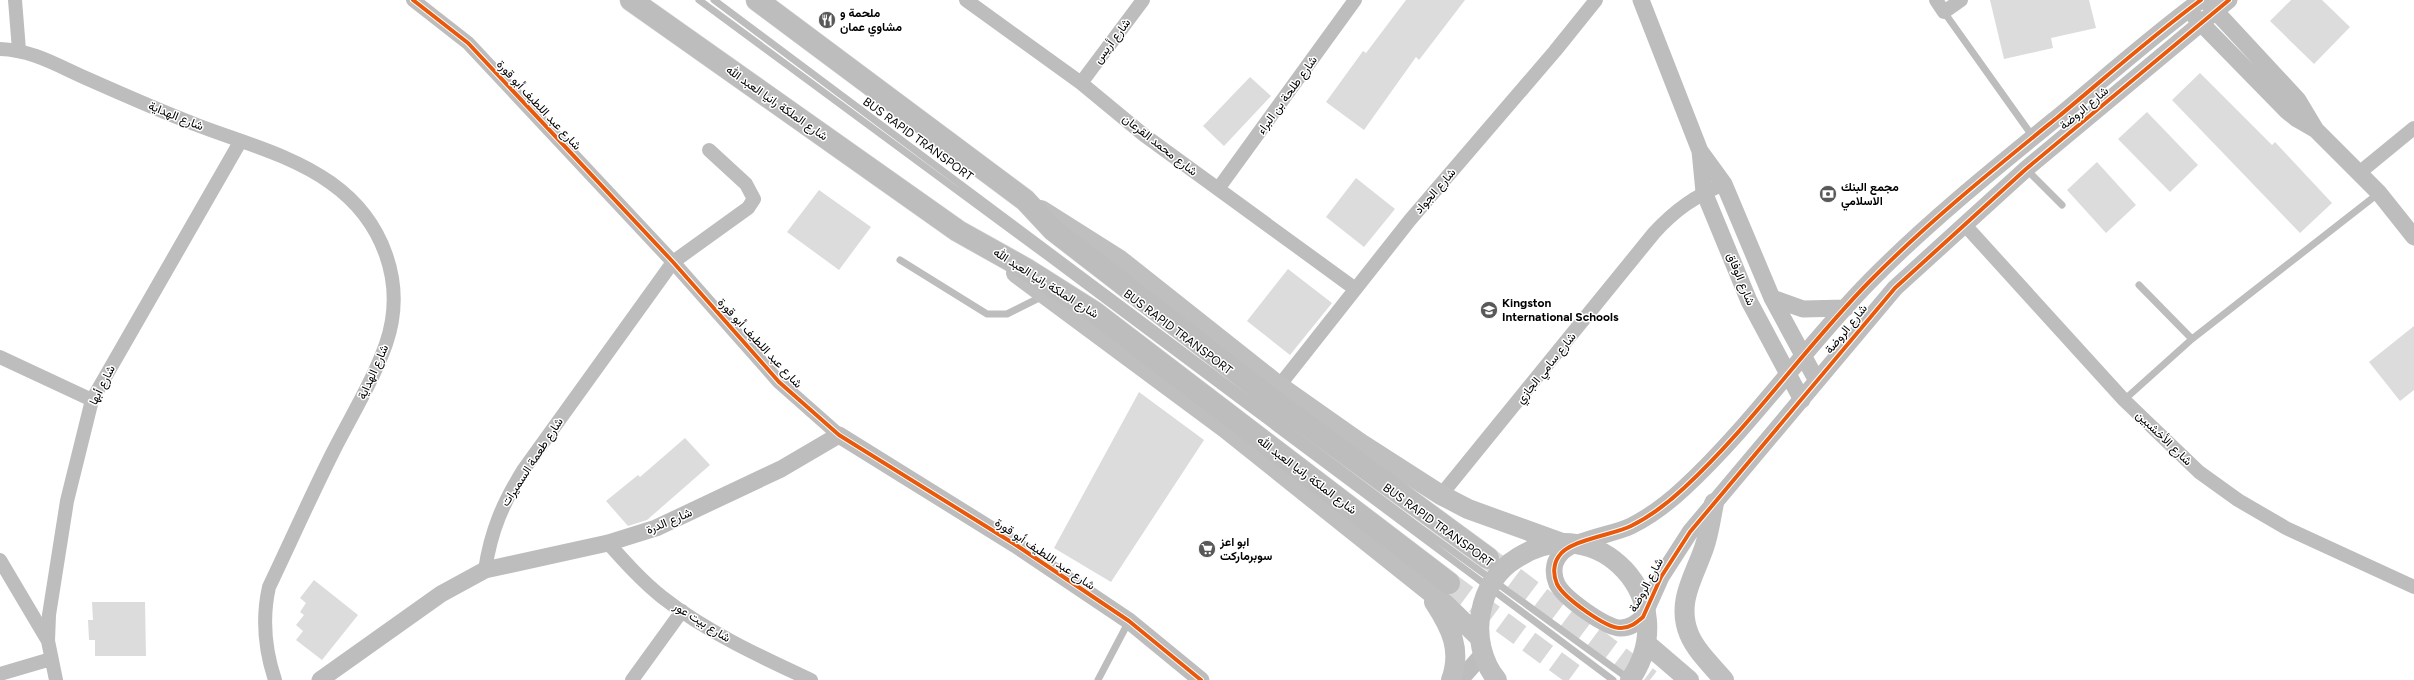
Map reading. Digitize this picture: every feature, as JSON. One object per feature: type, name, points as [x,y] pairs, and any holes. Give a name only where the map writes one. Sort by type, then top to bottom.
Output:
[{"type":"main road","name":"شارع الملكة رانيا العبد الله","points":[[631,0],[958,231],[1026,269],[1094,312],[1449,584]]},
{"type":"main road","points":[[757,0],[1025,200],[1120,260],[1279,386],[1360,443],[1441,495],[1468,509],[1568,544],[1601,552],[1623,568],[1638,587],[1646,609],[1648,627],[1647,644],[1643,657],[1630,680]]},
{"type":"main road","points":[[1025,200],[1053,230],[1274,401],[1488,558]]},
{"type":"main road","points":[[958,231],[1225,428],[1427,590],[1481,646],[1497,680]]},
{"type":"main road","points":[[1714,503],[1708,537],[1688,585],[1685,619],[1688,634],[1698,650],[1724,680]]},
{"type":"main road","points":[[1481,646],[1480,615],[1492,583],[1512,560],[1524,553],[1542,546],[1568,544]]},
{"type":"main road","points":[[1427,590],[1445,618],[1452,636],[1457,662],[1452,680]]},
{"type":"main road","points":[[1647,644],[1689,680]]},
{"type":"street","points":[[15,0],[19,50]]},
{"type":"street","name":"شارع عبد اللطيف أبو قورة","points":[[413,0],[468,43],[673,262],[779,382],[839,435],[1016,545],[1129,621],[1201,680]]},
{"type":"street","name":"شارع محمد القرعان","points":[[966,0],[1081,83],[1144,135],[1354,288]]},
{"type":"street","name":"شارع أريس","points":[[1081,83],[1143,0]]},
{"type":"street","name":"شارع طلحة بن البراء","points":[[1218,189],[1355,0]]},
{"type":"street","name":"شارع الجواد","points":[[1279,386],[1354,288],[1410,220],[1555,52],[1596,0]]},
{"type":"street","name":"شارع الوفاق","points":[[1641,0],[1700,151],[1724,184],[1772,298],[1816,381]]},
{"type":"street","points":[[1936,0],[1944,12],[1961,0]]},
{"type":"street","name":"شارع الروضة","points":[[2190,3],[1883,268],[1686,487],[1661,508],[1614,533],[1568,544],[1555,564],[1554,574],[1557,584],[1562,592],[1610,627],[1628,627],[1643,617],[1669,562],[1714,503],[1895,288],[2026,169],[2202,24],[2210,6],[2230,0]]},
{"type":"street","points":[[2190,3],[2202,24],[2287,111],[2297,119],[2316,130]]},
{"type":"street","points":[[2210,6],[2298,100],[2316,130],[2379,193],[2414,237]]},
{"type":"street","name":"شارع الهداية","points":[[0,50],[19,50],[41,56],[164,112],[240,142],[276,154],[312,171],[332,183],[369,219],[377,232],[392,274],[393,305],[387,342],[375,372],[331,456],[269,587],[264,609],[265,633],[275,680]]},
{"type":"street","points":[[2359,173],[2414,128]]},
{"type":"street","name":"شارع أبها","points":[[56,680],[48,641],[49,615],[67,500],[92,400],[240,142]]},
{"type":"street","name":"شارع طعمة السميرات","points":[[485,570],[492,534],[506,499],[524,470],[673,262],[748,208],[754,199],[746,184],[709,150]]},
{"type":"street","name":"شارع الوفاق","points":[[1700,151],[1704,192],[1749,302],[1787,375],[1802,400]]},
{"type":"street","name":"شارع سامي الجازي","points":[[1441,495],[1654,233],[1672,214],[1704,192],[1724,184]]},
{"type":"street","name":"شارع الأخشبين","points":[[1964,224],[2124,400],[2200,472],[2238,500],[2286,528],[2414,587]]},
{"type":"street","points":[[1772,298],[1803,309],[1846,308]]},
{"type":"street","points":[[0,357],[92,400]]},
{"type":"street","name":"شارع الدرة","points":[[485,570],[608,543],[656,528],[725,497],[781,469],[839,435]]},
{"type":"street","name":"شارع بيت عور","points":[[608,543],[639,576],[682,611],[752,652],[811,680]]},
{"type":"street","points":[[0,560],[48,641]]},
{"type":"street","points":[[320,680],[441,594],[485,570]]},
{"type":"street","points":[[632,680],[682,611]]},
{"type":"street","points":[[1460,680],[1481,646]]},
{"type":"street","points":[[0,674],[51,659]]},
{"type":"lane","name":"BUS RAPID TRANSPORT","points":[[698,0],[1492,583],[1630,680]]},
{"type":"lane","name":"BUS RAPID TRANSPORT","points":[[714,0],[1414,522],[1613,680]]},
{"type":"lane","points":[[1944,12],[2033,137]]},
{"type":"lane","points":[[2026,169],[2062,205]]},
{"type":"lane","points":[[2124,400],[2192,340],[2379,193]]},
{"type":"lane","points":[[900,260],[987,314],[1007,314],[1045,295]]},
{"type":"lane","points":[[2139,285],[2192,340]]},
{"type":"lane","points":[[1098,680],[1129,621]]},
{"type":"building","points":[[1406,0],[1465,0],[1419,60],[1416,57],[1364,130],[1326,102],[1363,51],[1366,53]]},
{"type":"building","points":[[1990,0],[2089,0],[2096,28],[2051,38],[2053,48],[2004,59]]},
{"type":"building","points":[[2291,0],[2322,0],[2350,27],[2314,64],[2270,21]]},
{"type":"building","points":[[2200,73],[2272,145],[2275,142],[2332,203],[2300,233],[2172,100]]},
{"type":"building","points":[[1250,77],[1271,96],[1224,146],[1203,126]]},
{"type":"building","points":[[2147,112],[2198,165],[2170,192],[2118,139]]},
{"type":"building","points":[[2097,162],[2136,205],[2106,233],[2067,190]]},
{"type":"building","points":[[1356,178],[1395,209],[1364,247],[1326,217]]},
{"type":"building","points":[[819,190],[871,227],[839,270],[787,232]]},
{"type":"building","points":[[1288,269],[1332,303],[1290,355],[1247,321]]},
{"type":"building","points":[[2414,326],[2414,390],[2400,401],[2369,362]]},
{"type":"building","points":[[1139,392],[1204,440],[1111,582],[1054,548]]},
{"type":"building","points":[[685,438],[710,465],[647,520],[628,526],[606,501],[638,475],[640,477]]},
{"type":"building","points":[[314,580],[358,615],[322,660],[296,640],[303,631],[296,625],[304,615],[300,612],[306,603],[300,598]]},
{"type":"building","points":[[92,602],[145,602],[146,656],[95,656],[95,640],[89,640],[88,620],[93,620]]},
{"type":"tunnel","points":[[1488,558],[1650,680]]},
{"type":"tunnel","points":[[1449,583],[1581,680]]},
{"type":"cycle path","points":[[413,0],[468,43],[673,262],[779,382],[839,435],[1016,545],[1129,621],[1201,680]]},
{"type":"cycle path","points":[[2201,0],[2146,43],[1986,176],[1892,259],[1846,306],[1733,438],[1678,494],[1652,514],[1631,526],[1581,542],[1564,550],[1557,559],[1554,570],[1557,584],[1561,590],[1586,612],[1606,624],[1615,627],[1621,628],[1630,626],[1643,617],[1661,577],[1690,532],[1895,288],[2026,169],[2229,0]]},
{"type":"place","name":"ملحمة و مشاوي عمان","points":[[827,20]]},
{"type":"place","name":"مجمع البنك الاسلامي","points":[[1828,194]]},
{"type":"place","name":"Kingston International Schools","points":[[1489,310]]},
{"type":"place","name":"ابو اعز سوبرماركت","points":[[1207,549]]}]
